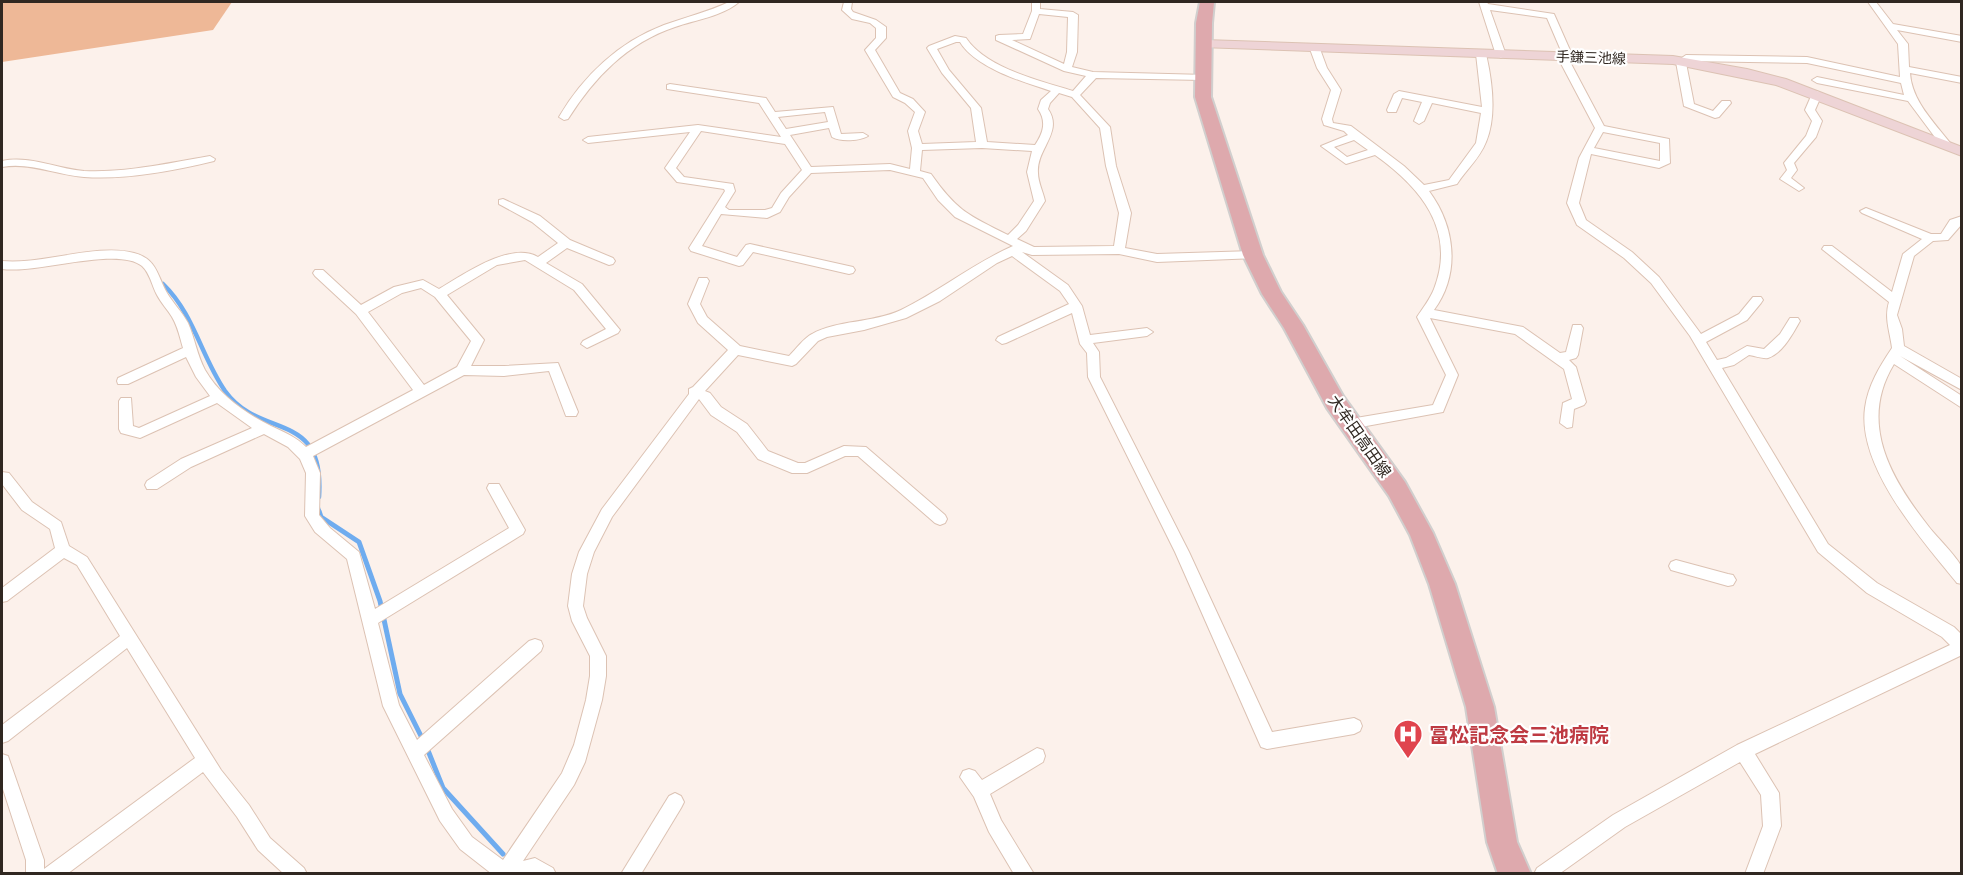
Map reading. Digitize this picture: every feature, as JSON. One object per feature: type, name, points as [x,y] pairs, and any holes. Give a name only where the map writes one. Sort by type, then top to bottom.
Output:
[{"type":"main road","name":"大牟田高田線","points":[[1200,2],[1205,44],[1203,97],[1253,255],[1272,294],[1293,325],[1350,424],[1397,489],[1421,533],[1442,584],[1480,707],[1502,842],[1508,862],[1516,873]]},
{"type":"main road","name":"手鎌三池線","points":[[1205,44],[1681,62],[1747,73],[1816,89],[1962,152]]},
{"type":"street","points":[[564,117],[574,98],[596,73],[632,44],[663,29],[735,2]]},
{"type":"street","points":[[848,2],[846,10],[852,17],[877,22],[881,27],[881,38],[870,50],[896,95],[909,101],[920,112],[913,131],[919,147],[914,160],[915,172]]},
{"type":"street","points":[[1872,2],[1892,26],[1903,44],[1906,81],[1911,99],[1947,146]]},
{"type":"street","points":[[1501,55],[1483,4],[1506,5],[1551,16],[1565,57],[1600,128]]},
{"type":"street","points":[[1067,69],[1072,52],[1073,15],[1036,6],[1027,37],[999,38],[1067,69],[1093,75],[1203,77]]},
{"type":"street","points":[[1892,26],[1962,39]]},
{"type":"street","points":[[982,145],[976,108],[945,71],[932,48],[955,39],[963,40],[968,48],[992,64],[1026,80],[1075,95],[1105,127],[1111,166],[1125,213],[1119,250]]},
{"type":"street","points":[[1315,49],[1322,68],[1336,90],[1327,119],[1329,125],[1347,128],[1423,189],[1434,205],[1444,231],[1448,253],[1435,303],[1423,317],[1452,375],[1438,409],[1350,424]]},
{"type":"street","points":[[1423,189],[1453,182],[1480,146],[1487,128],[1486,73],[1481,54]]},
{"type":"street","points":[[1726,103],[1714,115],[1689,105],[1686,77],[1681,62],[1686,58],[1802,61],[1906,81]]},
{"type":"street","points":[[1799,188],[1785,179],[1792,170],[1789,163],[1811,137],[1817,121],[1810,110],[1816,89],[1802,61]]},
{"type":"street","points":[[1906,69],[1962,80]]},
{"type":"street","points":[[1075,95],[1093,75]]},
{"type":"street","points":[[670,87],[762,100],[808,170]]},
{"type":"street","points":[[1816,89],[1911,99]]},
{"type":"street","points":[[703,281],[694,304],[702,320],[736,350],[792,361],[814,338],[824,333],[864,326],[902,315],[936,298],[1015,246],[1022,228],[1040,201],[1032,172],[1038,148],[1047,134],[1050,122],[1049,116],[1043,109],[1045,102],[1057,90]]},
{"type":"street","points":[[1392,110],[1399,94],[1486,111]]},
{"type":"street","points":[[1419,121],[1428,100]]},
{"type":"street","points":[[772,116],[829,110],[837,137],[863,136]]},
{"type":"street","points":[[588,140],[699,128],[786,137],[833,124]]},
{"type":"street","points":[[699,128],[669,168],[681,180],[729,186],[730,191],[695,248],[739,262],[750,248],[849,270]]},
{"type":"street","points":[[1543,873],[1619,820],[1743,751],[1962,646],[1948,632],[1872,588],[1823,548],[1699,340],[1655,280],[1628,255],[1581,222],[1573,203],[1588,150],[1600,128]]},
{"type":"street","points":[[1588,150],[1659,165],[1665,163],[1665,141],[1600,128]]},
{"type":"street","points":[[1355,136],[1326,146],[1346,161],[1376,151]]},
{"type":"street","points":[[919,147],[982,145],[1038,148]]},
{"type":"street","points":[[2,164],[24,162],[66,173],[89,174],[150,170],[210,159]]},
{"type":"street","points":[[719,208],[726,213],[767,214],[776,210],[785,195],[808,170],[890,167],[927,176],[942,198],[959,215],[1015,246],[1064,288],[1076,306],[1085,340],[1093,352],[1094,377],[1182,552],[1267,741],[1354,726]]},
{"type":"street","points":[[503,202],[536,219],[566,243],[609,261]]},
{"type":"street","points":[[1866,211],[1930,238],[1944,237],[1954,223],[1962,219]]},
{"type":"street","points":[[1930,238],[1909,254],[1895,301],[1891,315],[1896,329],[1894,352],[1877,376],[1869,409],[1871,437],[1884,472],[1898,494],[1962,578]]},
{"type":"street","points":[[538,263],[566,243]]},
{"type":"street","points":[[1015,246],[1032,251],[1119,250],[1157,258],[1253,255]]},
{"type":"street","points":[[1828,249],[1895,301]]},
{"type":"street","points":[[2,265],[18,267],[130,256],[150,267],[157,276],[160,290],[181,322],[194,361],[217,398],[233,412],[290,440],[304,454],[313,469],[315,489],[311,514],[318,527],[342,543],[354,556],[391,706],[446,815],[466,843],[506,873],[535,867],[546,873]]},
{"type":"street","points":[[439,294],[494,262],[527,256],[578,288],[614,330],[587,344]]},
{"type":"street","points":[[319,273],[360,311],[422,392]]},
{"type":"street","points":[[360,311],[398,290],[423,284],[439,294],[478,340],[462,370]]},
{"type":"street","points":[[1699,340],[1743,317],[1757,300]]},
{"type":"street","points":[[1002,340],[1076,306]]},
{"type":"street","points":[[1426,313],[1519,330],[1570,368],[1571,381],[1578,391],[1579,402],[1568,406],[1567,423]]},
{"type":"street","points":[[1714,365],[1730,362],[1747,350],[1766,354],[1785,337],[1794,321]]},
{"type":"street","points":[[1557,358],[1572,355],[1577,328]]},
{"type":"street","points":[[1085,340],[1148,332]]},
{"type":"street","points":[[123,381],[190,350]]},
{"type":"street","points":[[506,873],[519,848],[575,770],[582,746],[597,682],[598,656],[580,626],[575,600],[582,562],[593,534],[615,500],[657,448],[694,392],[718,365],[736,350]]},
{"type":"street","points":[[1894,352],[1962,385]]},
{"type":"street","points":[[1894,352],[1962,403]]},
{"type":"street","points":[[304,454],[462,370],[504,371],[553,366],[571,412]]},
{"type":"street","points":[[694,392],[705,396],[716,411],[742,428],[763,455],[797,469],[807,468],[844,451],[861,450],[940,519]]},
{"type":"street","points":[[126,401],[126,429],[140,433],[217,398]]},
{"type":"street","points":[[152,484],[186,463],[264,428]]},
{"type":"street","points":[[4,477],[27,506],[56,526],[63,550],[82,561],[206,760],[264,844],[287,870]]},
{"type":"street","points":[[370,620],[518,530],[494,489]]},
{"type":"street","points":[[2,596],[63,550]]},
{"type":"street","points":[[1676,566],[1728,580]]},
{"type":"street","points":[[2,735],[129,638]]},
{"type":"street","points":[[414,753],[535,646]]},
{"type":"street","points":[[1743,751],[1770,793],[1772,826],[1754,873]]},
{"type":"street","points":[[980,791],[1037,756]]},
{"type":"street","points":[[51,873],[206,760]]},
{"type":"street","points":[[2,762],[34,860],[35,873]]},
{"type":"street","points":[[969,777],[980,791],[995,826],[1025,873]]},
{"type":"street","points":[[630,873],[675,802]]},
{"type":"shaded area","points":[[2,2],[232,2],[213,30],[2,62]]},
{"type":"waterway","points":[[163,284],[182,308],[225,391],[240,406],[256,416],[288,429],[312,450],[318,469],[319,497]]},
{"type":"waterway","points":[[318,508],[319,512]]},
{"type":"waterway","points":[[319,511],[321,517],[359,542],[380,601],[400,694],[423,740]]},
{"type":"waterway","points":[[427,748],[443,788],[503,854]]},
{"type":"place","name":"冨松記念会三池病院","points":[[1408,760]]}]
